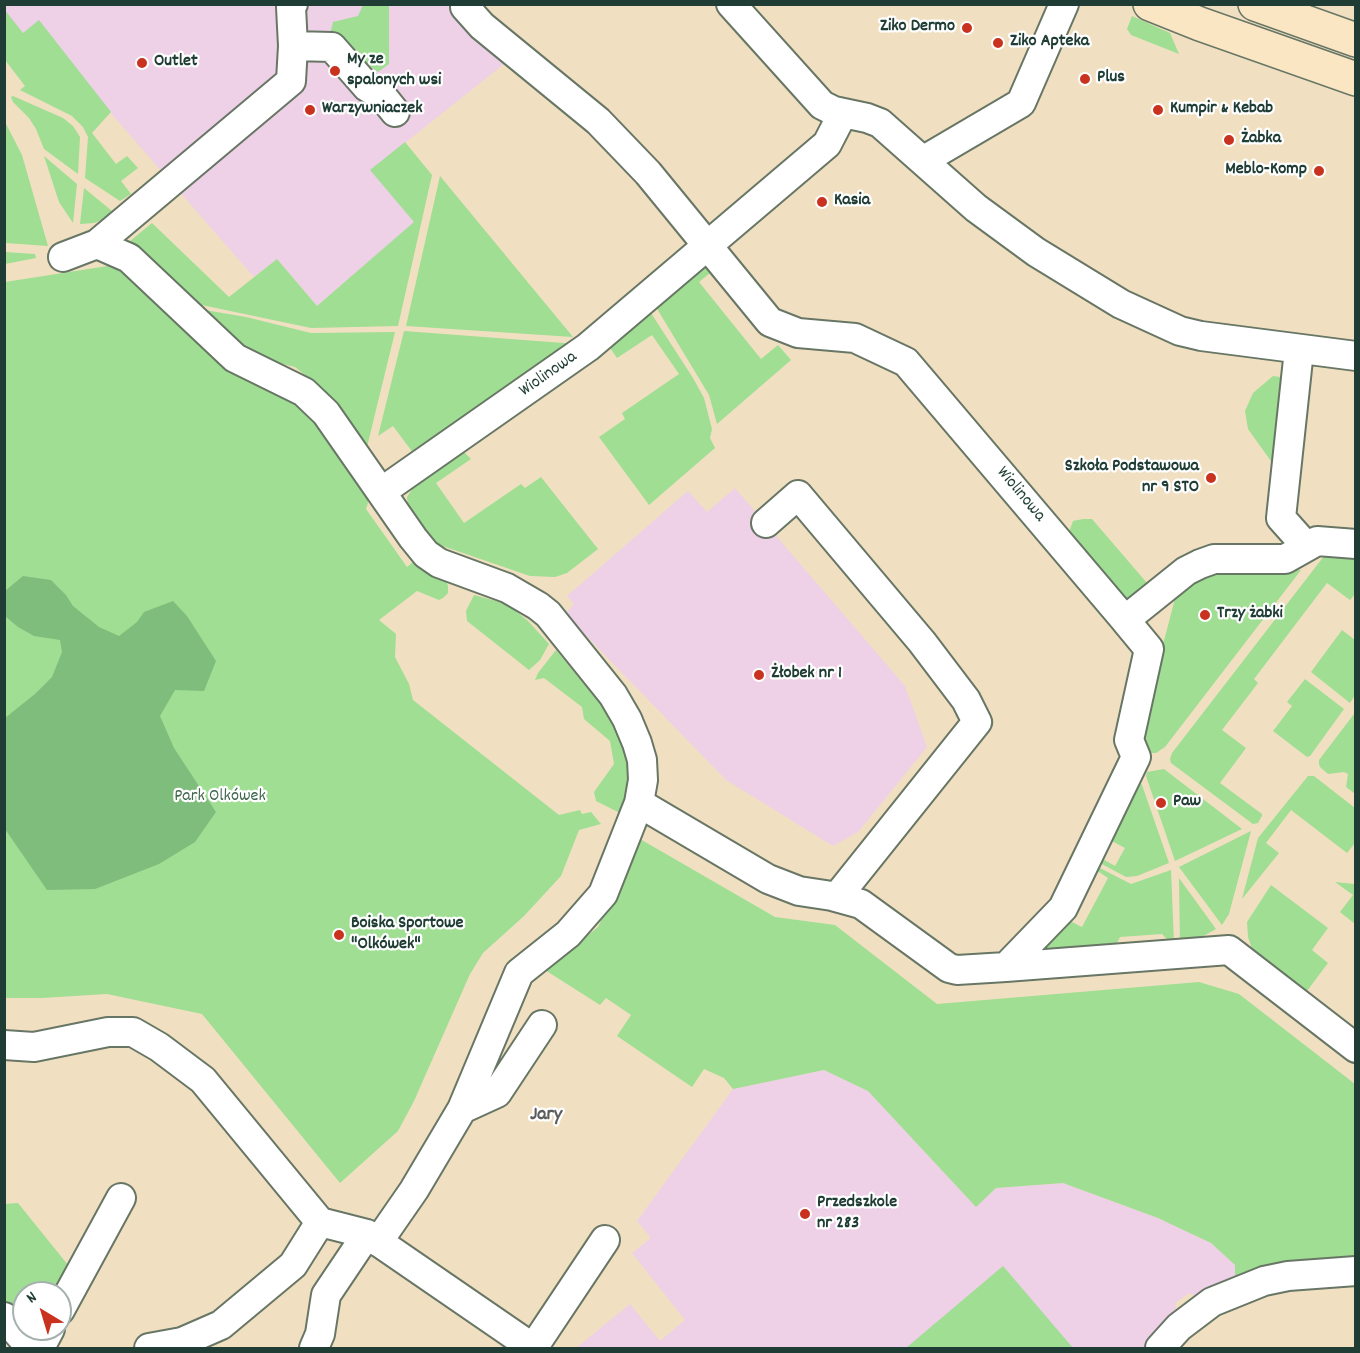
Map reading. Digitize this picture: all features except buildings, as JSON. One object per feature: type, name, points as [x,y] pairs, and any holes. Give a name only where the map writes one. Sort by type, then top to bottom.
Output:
[{"type":"main road","points":[[1150,4],[1356,79]]},
{"type":"main road","points":[[1255,4],[1356,40]]},
{"type":"street","points":[[63,257],[97,244],[291,81],[293,4]]},
{"type":"street","points":[[730,4],[822,105],[880,123],[976,208],[1036,252],[1087,284],[1149,318],[1180,331],[1299,350],[1356,356]]},
{"type":"street","points":[[924,160],[1021,103],[1064,4]]},
{"type":"street","name":"Wiolinowa","points":[[465,7],[482,26],[598,121],[648,173],[770,322],[798,333],[855,338],[906,362],[1149,649],[1130,740],[1136,757],[1063,908],[1006,967]]},
{"type":"street","points":[[293,46],[332,47],[366,87],[383,97],[395,112]]},
{"type":"street","name":"Wiolinowa","points":[[381,492],[588,347],[827,144],[843,113]]},
{"type":"street","points":[[97,244],[129,258],[235,358],[304,392],[326,413],[426,554],[439,563],[507,588],[538,606],[548,615],[613,696],[627,718],[642,760],[643,780],[639,803],[603,894],[568,934],[519,973],[462,1109],[414,1190],[326,1295],[320,1334],[314,1348]]},
{"type":"street","points":[[1299,350],[1281,518],[1306,546]]},
{"type":"street","points":[[766,523],[798,495],[922,642],[966,700],[977,722],[837,897]]},
{"type":"street","points":[[1125,620],[1179,577],[1200,564],[1214,560],[1286,559],[1306,546],[1322,540],[1356,544]]},
{"type":"street","points":[[639,803],[768,879],[799,891],[837,897],[861,904],[949,968],[957,970],[1006,967],[1229,950],[1356,1048]]},
{"type":"street","points":[[462,1109],[497,1093],[542,1025]]},
{"type":"street","points":[[4,1045],[34,1047],[108,1032],[133,1032],[159,1047],[203,1080],[320,1222],[373,1238],[533,1348],[605,1240]]},
{"type":"street","points":[[72,1288],[122,1198]]},
{"type":"street","points":[[149,1348],[182,1342],[221,1325],[293,1264],[320,1222]]},
{"type":"street","points":[[1160,1348],[1179,1327],[1212,1302],[1264,1281],[1288,1276],[1356,1271]]},
{"type":"street","points":[[4,1317],[31,1348]]},
{"type":"shaded area","points":[[5,4],[463,5],[509,60],[371,170],[415,222],[317,306],[277,259],[254,277],[53,47],[5,60]]},
{"type":"shaded area","name":"Żłobek nr 1","points":[[735,488],[905,686],[927,747],[858,832],[833,846],[726,780],[565,614],[574,604],[567,596],[688,491],[707,512]]},
{"type":"shaded area","points":[[824,1070],[868,1091],[976,1207],[996,1188],[1063,1183],[1158,1218],[1211,1243],[1235,1265],[1235,1279],[1200,1299],[1189,1293],[1175,1303],[1178,1317],[1145,1348],[576,1348],[630,1304],[660,1341],[685,1320],[632,1253],[651,1238],[637,1221],[733,1089]]},
{"type":"green space","points":[[363,5],[389,5],[389,64],[378,72],[329,39],[333,22],[358,16]]},
{"type":"green space","points":[[4,9],[23,33],[39,20],[111,112],[92,133],[116,164],[127,156],[138,168],[121,181],[131,194],[120,201],[85,178],[88,137],[83,127],[72,116],[20,90],[25,86],[5,60]]},
{"type":"green space","points":[[1132,16],[1170,33],[1179,54],[1131,35],[1127,29]]},
{"type":"green space","points":[[11,97],[63,118],[73,126],[80,137],[78,174],[44,149],[36,129],[29,118],[13,102]]},
{"type":"green space","points":[[4,120],[22,155],[48,246],[5,243]]},
{"type":"green space","points":[[405,142],[432,175],[398,326],[311,328],[197,304],[130,241],[152,223],[229,297],[277,259],[317,306],[414,222],[370,170]]},
{"type":"green space","points":[[44,156],[77,184],[73,223],[59,202]]},
{"type":"green space","points":[[440,176],[573,337],[406,326]]},
{"type":"green space","points":[[84,188],[112,211],[108,218],[94,223],[80,224]]},
{"type":"green space","points":[[5,252],[35,254],[36,258],[5,264]]},
{"type":"green space","points":[[708,262],[715,269],[699,282],[761,359],[778,345],[791,360],[717,424],[709,395],[656,307]]},
{"type":"green space","name":"Park Olkówek","points":[[114,265],[288,383],[371,493],[366,509],[407,567],[418,558],[445,578],[448,593],[443,598],[439,600],[417,591],[379,620],[396,634],[395,657],[409,684],[413,700],[559,815],[580,810],[582,814],[591,812],[601,824],[579,830],[561,876],[524,916],[483,953],[470,974],[414,1101],[398,1131],[340,1183],[202,1014],[107,994],[5,998],[5,282]]},
{"type":"green space","points":[[193,308],[246,317],[311,333],[395,332],[366,451],[320,387],[295,367],[246,355]]},
{"type":"green space","points":[[649,310],[704,398],[712,429],[710,438],[715,448],[649,505],[599,437],[625,419],[622,413],[679,374],[652,335],[617,358],[606,342]]},
{"type":"green space","points":[[404,331],[577,344],[417,458],[393,426],[378,436]]},
{"type":"green space","points":[[1273,376],[1285,381],[1278,471],[1248,429],[1245,411],[1253,393]]},
{"type":"green space","points":[[460,448],[471,459],[436,483],[464,523],[521,484],[525,488],[541,477],[598,549],[567,573],[555,577],[530,576],[428,541],[408,508],[407,497],[420,477]]},
{"type":"green space","points":[[1092,519],[1147,583],[1124,603],[1069,532],[1073,521]]},
{"type":"green space","points":[[1331,547],[1355,550],[1355,594],[1350,600],[1327,583],[1254,679],[1258,683],[1222,730],[1246,748],[1220,783],[1262,814],[1258,823],[1253,824],[1171,763],[1170,759],[1172,753]]},
{"type":"green space","points":[[1222,569],[1301,570],[1165,747],[1156,753],[1147,753],[1139,736],[1177,591],[1190,581]]},
{"type":"green space","points":[[23,576],[51,580],[73,606],[99,627],[119,636],[137,622],[144,612],[173,601],[187,616],[216,661],[204,691],[175,690],[160,716],[174,748],[216,812],[195,842],[159,864],[95,889],[47,890],[5,829],[5,718],[52,677],[62,652],[60,640],[34,636],[5,616],[5,591]]},
{"type":"green space","points":[[474,595],[507,604],[528,621],[549,644],[540,660],[529,670],[467,621],[466,611]]},
{"type":"green space","points":[[1342,630],[1355,640],[1355,695],[1350,703],[1311,672]]},
{"type":"green space","points":[[556,650],[607,712],[622,739],[632,776],[624,815],[596,801],[594,792],[614,764],[610,741],[584,719],[582,707],[544,678],[535,680]]},
{"type":"green space","points":[[1305,679],[1344,709],[1307,757],[1273,731],[1292,706],[1287,702]]},
{"type":"green space","points":[[1354,714],[1355,794],[1346,787],[1348,774],[1344,772],[1328,774],[1319,764],[1319,760]]},
{"type":"green space","points":[[1164,769],[1242,829],[1175,861],[1146,776],[1147,772]]},
{"type":"green space","points":[[1308,776],[1314,776],[1355,808],[1355,843],[1347,853],[1291,810],[1266,843],[1279,853],[1242,899],[1258,838]]},
{"type":"green space","points":[[1139,781],[1169,863],[1137,876],[1126,877],[1100,863],[1099,857],[1115,866],[1125,848],[1108,839]]},
{"type":"green space","points":[[1251,831],[1229,914],[1222,925],[1179,867]]},
{"type":"green space","points":[[640,839],[775,917],[835,925],[937,1004],[1199,982],[1239,994],[1355,1084],[1355,1261],[1317,1259],[1275,1266],[1235,1279],[1235,1265],[1211,1243],[1158,1218],[1063,1183],[996,1188],[976,1207],[868,1091],[824,1070],[733,1089],[724,1078],[704,1069],[692,1087],[617,1036],[631,1015],[606,998],[600,1005],[545,970],[598,927]]},
{"type":"green space","points":[[1098,867],[1131,884],[1171,870],[1174,943],[1162,934],[1120,937],[1113,951],[1042,958],[1039,949],[1066,919],[1082,927],[1108,878],[1096,870]]},
{"type":"green space","points":[[1179,878],[1216,929],[1198,939],[1180,944]]},
{"type":"green space","points":[[1335,882],[1355,884],[1355,924],[1340,912],[1353,895]]},
{"type":"green space","points":[[1271,885],[1328,928],[1312,950],[1328,963],[1304,995],[1253,952],[1248,937],[1247,922]]},
{"type":"green space","points":[[18,1203],[68,1265],[62,1281],[12,1281],[12,1312],[5,1303],[4,1204]]},
{"type":"green space","points":[[1003,1266],[1073,1348],[906,1348]]},
{"type":"place","name":"Ziko Dermo","points":[[967,28]]},
{"type":"place","name":"Ziko Apteka","points":[[998,43]]},
{"type":"place","name":"Outlet","points":[[142,63]]},
{"type":"place","name":"My ze spalonych wsi","points":[[335,71]]},
{"type":"place","name":"Plus","points":[[1085,79]]},
{"type":"place","name":"Warzywniaczek","points":[[310,110]]},
{"type":"place","name":"Kumpir & Kebab","points":[[1158,110]]},
{"type":"place","name":"Żabka","points":[[1229,140]]},
{"type":"place","name":"Meblo-Komp","points":[[1319,171]]},
{"type":"place","name":"Kasia","points":[[822,202]]},
{"type":"place","name":"Szkoła Podstawowa nr 9 STO","points":[[1211,478]]},
{"type":"place","name":"Trzy żabki","points":[[1205,615]]},
{"type":"place","name":"Żłobek nr 1","points":[[759,675]]},
{"type":"place","name":"Paw","points":[[1161,803]]},
{"type":"place","name":"Boiska Sportowe \"Olkówek\"","points":[[339,935]]},
{"type":"place","name":"Przedszkole nr 283","points":[[805,1214]]},
{"type":"district","name":"Jary","points":[[546,1116]]}]
